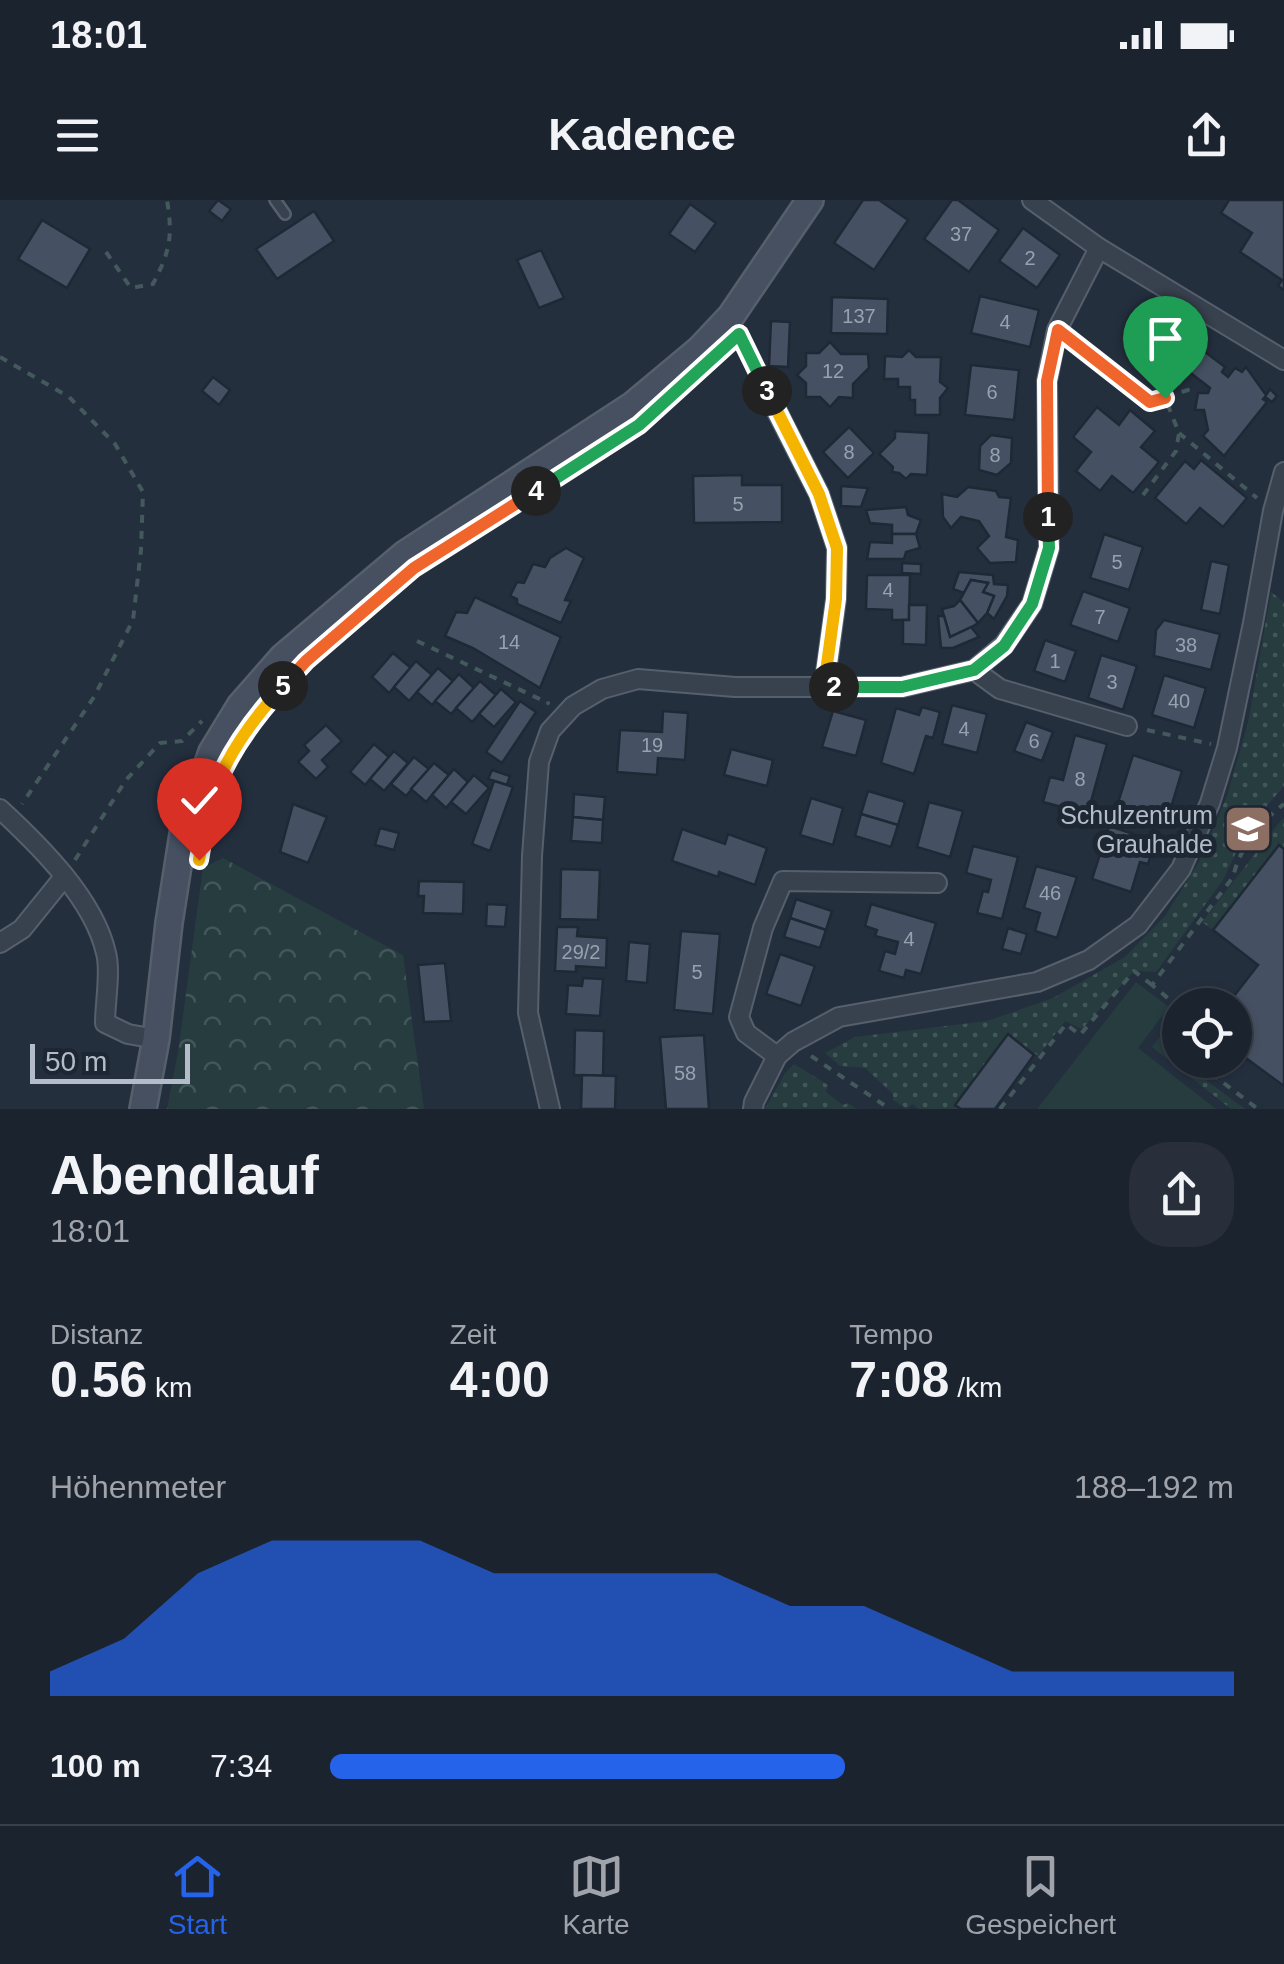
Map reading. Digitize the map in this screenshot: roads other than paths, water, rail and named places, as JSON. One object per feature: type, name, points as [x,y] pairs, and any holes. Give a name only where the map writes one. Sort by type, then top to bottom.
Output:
[{"type":"main road","points":[[144,1109],[183,834],[212,752],[240,706],[283,657],[405,554],[633,405],[700,348],[731,316],[810,200]]},
{"type":"street","points":[[1032,200],[1100,248],[1284,360]]},
{"type":"street","points":[[550,1109],[528,1013],[539,762],[550,731],[573,706],[602,689],[638,680],[736,687],[902,687],[974,670],[1004,646],[1032,604],[1049,548],[1047,381],[1058,330],[1100,248]]},
{"type":"street","points":[[760,378],[819,494],[837,548],[836,599],[824,686]]},
{"type":"street","points":[[753,1109],[777,1056],[793,1042],[839,1017],[1037,982],[1090,960],[1138,926],[1181,869],[1210,802],[1227,748],[1284,472]]},
{"type":"street","points":[[974,670],[1000,690],[1128,726]]},
{"type":"street","points":[[6,814],[64,876],[92,918],[107,955],[105,1023],[128,1034],[156,1038]]},
{"type":"street","points":[[0,943],[22,929],[64,876]]},
{"type":"street","points":[[777,1056],[746,1032],[739,1018],[763,928],[783,881],[938,884]]},
{"type":"lane","points":[[274,200],[284,214]]},
{"type":"place","name":"Schulzentrum Grauhalde","points":[[1248,829]]}]
